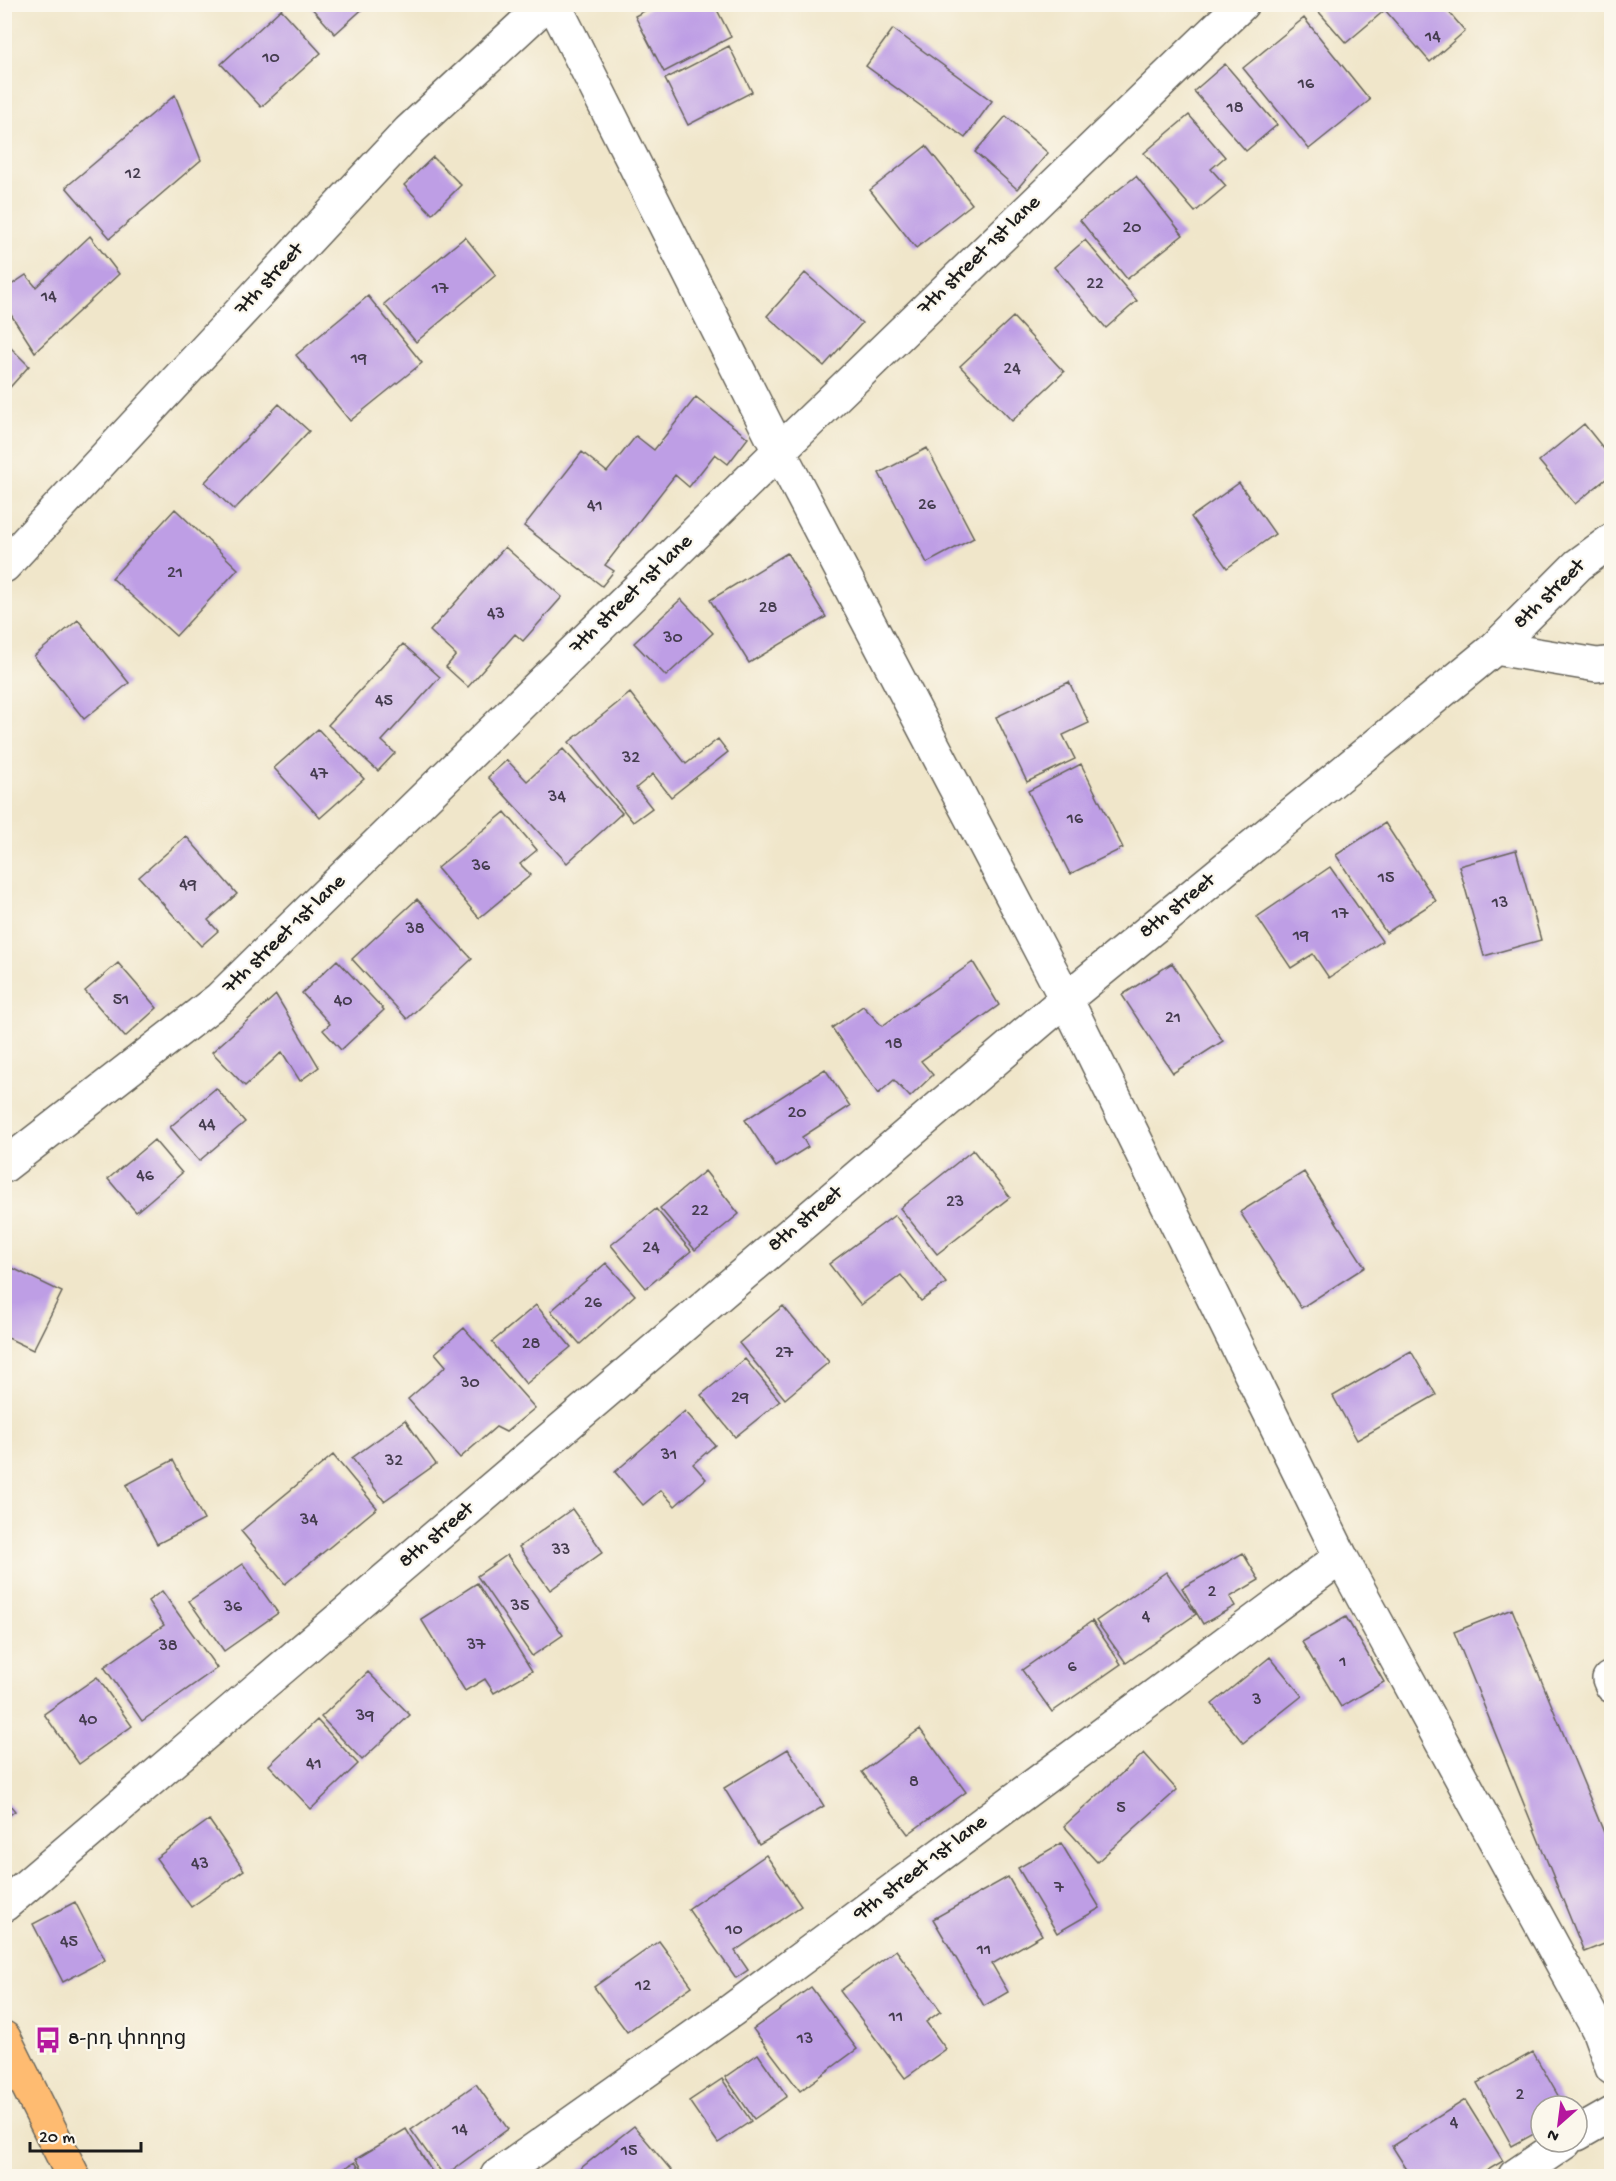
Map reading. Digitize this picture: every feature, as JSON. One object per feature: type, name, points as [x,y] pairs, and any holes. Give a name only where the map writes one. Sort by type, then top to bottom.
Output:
[{"type":"main road","points":[[4,2038],[73,2176]]},
{"type":"street","name":"7th street","points":[[4,566],[409,131],[546,4]]},
{"type":"street","points":[[554,4],[779,451],[1066,999],[1341,1557],[1605,2025],[1611,2068]]},
{"type":"street","name":"7th street 1st lane","points":[[4,1166],[219,999],[779,451],[1242,4]]},
{"type":"street","name":"8th street","points":[[4,1905],[1066,999],[1495,648],[1578,565],[1611,540]]},
{"type":"street","points":[[1495,648],[1597,665],[1611,663]]},
{"type":"street","name":"9th street 1st lane","points":[[497,2176],[732,2010],[1341,1557]]},
{"type":"street","points":[[1589,2127],[1611,2114]]},
{"type":"street","points":[[1515,2176],[1547,2154]]},
{"type":"building","points":[[308,4],[368,4],[335,34]]},
{"type":"building","points":[[657,4],[714,4],[731,37],[664,72],[635,16]]},
{"type":"building","points":[[1328,4],[1442,4],[1465,31],[1430,62],[1385,10],[1346,43],[1319,12]]},
{"type":"building","points":[[281,9],[321,53],[261,107],[221,64]]},
{"type":"building","points":[[1304,18],[1370,100],[1309,149],[1243,68]]},
{"type":"building","points":[[893,29],[992,101],[965,138],[866,66]]},
{"type":"building","points":[[729,46],[752,92],[688,125],[665,79]]},
{"type":"building","points":[[1225,64],[1277,125],[1246,151],[1194,91]]},
{"type":"building","points":[[175,95],[201,160],[110,238],[66,187]]},
{"type":"building","points":[[1189,115],[1225,157],[1211,169],[1226,186],[1195,212],[1144,153]]},
{"type":"building","points":[[1006,116],[1048,153],[1017,189],[975,152]]},
{"type":"building","points":[[926,146],[972,204],[916,248],[870,190]]},
{"type":"building","points":[[433,157],[461,185],[432,214],[404,185]]},
{"type":"building","points":[[1136,176],[1183,235],[1127,279],[1080,220]]},
{"type":"building","points":[[90,236],[119,274],[35,352],[4,304],[4,290],[26,275],[36,287]]},
{"type":"building","points":[[465,237],[496,275],[416,342],[384,304]]},
{"type":"building","points":[[1085,240],[1137,301],[1106,328],[1054,267]]},
{"type":"building","points":[[805,273],[862,323],[824,366],[767,316]]},
{"type":"building","points":[[368,296],[422,363],[350,421],[296,355]]},
{"type":"building","points":[[1013,317],[1064,372],[1012,421],[960,366]]},
{"type":"building","points":[[4,341],[29,366],[4,394]]},
{"type":"building","points":[[696,397],[748,438],[728,464],[715,454],[689,487],[675,475],[605,565],[614,571],[602,586],[524,526],[582,452],[607,472],[636,436],[654,450]]},
{"type":"building","points":[[279,404],[309,431],[234,510],[205,482]]},
{"type":"building","points":[[1584,424],[1612,459],[1612,474],[1575,504],[1539,461]]},
{"type":"building","points":[[927,448],[974,538],[927,563],[879,473]]},
{"type":"building","points":[[1239,483],[1275,534],[1227,568],[1191,517]]},
{"type":"building","points":[[175,509],[238,569],[176,636],[112,578]]},
{"type":"building","points":[[505,547],[562,597],[523,641],[515,634],[468,687],[446,667],[456,655],[430,631]]},
{"type":"building","points":[[787,553],[826,617],[749,663],[710,600]]},
{"type":"building","points":[[681,599],[713,633],[666,676],[634,643]]},
{"type":"building","points":[[78,620],[129,683],[84,719],[34,656]]},
{"type":"building","points":[[403,644],[440,677],[382,741],[395,753],[378,771],[328,725]]},
{"type":"building","points":[[1069,682],[1089,723],[1063,735],[1075,759],[1027,782],[996,717]]},
{"type":"building","points":[[630,693],[686,764],[718,739],[728,752],[671,797],[653,774],[636,788],[652,808],[633,822],[569,742]]},
{"type":"building","points":[[318,729],[364,779],[320,818],[274,768]]},
{"type":"building","points":[[563,749],[622,813],[567,863],[488,777],[507,760],[527,781]]},
{"type":"building","points":[[1081,764],[1123,848],[1070,874],[1028,791]]},
{"type":"building","points":[[505,812],[537,850],[520,864],[531,875],[479,918],[437,868]]},
{"type":"building","points":[[1385,823],[1436,901],[1386,933],[1336,855]]},
{"type":"building","points":[[186,836],[237,894],[208,920],[218,931],[201,946],[139,877]]},
{"type":"building","points":[[1516,850],[1541,940],[1484,956],[1459,866]]},
{"type":"building","points":[[1330,867],[1382,941],[1329,978],[1313,954],[1291,968],[1257,917]]},
{"type":"building","points":[[417,899],[472,959],[407,1019],[352,959]]},
{"type":"building","points":[[337,960],[384,1010],[341,1050],[323,1030],[330,1024],[302,993]]},
{"type":"building","points":[[973,962],[999,1005],[921,1061],[933,1075],[910,1097],[894,1080],[878,1094],[832,1028],[863,1006],[882,1026]]},
{"type":"building","points":[[118,963],[157,1008],[125,1037],[85,991]]},
{"type":"building","points":[[1172,963],[1223,1041],[1173,1073],[1122,995]]},
{"type":"building","points":[[276,995],[319,1067],[300,1081],[282,1052],[245,1086],[212,1052]]},
{"type":"building","points":[[825,1069],[850,1106],[802,1137],[808,1147],[776,1167],[745,1120]]},
{"type":"building","points":[[216,1088],[245,1122],[199,1161],[170,1127]]},
{"type":"building","points":[[154,1140],[182,1173],[136,1212],[108,1179]]},
{"type":"building","points":[[973,1150],[1010,1197],[937,1254],[900,1208]]},
{"type":"building","points":[[705,1171],[739,1214],[695,1250],[660,1208]]},
{"type":"building","points":[[1304,1172],[1365,1267],[1301,1308],[1240,1212]]},
{"type":"building","points":[[656,1209],[691,1251],[646,1288],[611,1245]]},
{"type":"building","points":[[895,1215],[946,1283],[921,1301],[901,1275],[861,1305],[829,1264]]},
{"type":"building","points":[[606,1263],[635,1295],[580,1344],[551,1311]]},
{"type":"building","points":[[4,1264],[62,1292],[33,1350],[4,1336]]},
{"type":"building","points":[[536,1305],[571,1347],[526,1384],[492,1342]]},
{"type":"building","points":[[783,1306],[829,1362],[785,1399],[739,1343]]},
{"type":"building","points":[[464,1328],[535,1408],[506,1432],[496,1427],[460,1458],[408,1399],[446,1366],[435,1353]]},
{"type":"building","points":[[1411,1351],[1436,1395],[1357,1440],[1333,1396]]},
{"type":"building","points":[[745,1359],[780,1401],[735,1437],[701,1395]]},
{"type":"building","points":[[685,1411],[715,1445],[693,1464],[706,1479],[675,1506],[661,1490],[643,1505],[615,1472]]},
{"type":"building","points":[[405,1420],[436,1464],[384,1501],[352,1458]]},
{"type":"building","points":[[333,1455],[377,1508],[285,1584],[241,1531]]},
{"type":"building","points":[[173,1460],[204,1520],[157,1544],[126,1485]]},
{"type":"building","points":[[572,1509],[603,1552],[550,1590],[519,1547]]},
{"type":"building","points":[[1243,1553],[1259,1580],[1230,1597],[1235,1606],[1203,1624],[1182,1588]]},
{"type":"building","points":[[507,1555],[563,1635],[532,1656],[477,1576]]},
{"type":"building","points":[[243,1564],[278,1613],[224,1651],[189,1601]]},
{"type":"building","points":[[1166,1572],[1196,1614],[1126,1663],[1096,1621]]},
{"type":"building","points":[[477,1583],[532,1671],[494,1693],[485,1679],[465,1691],[421,1619]]},
{"type":"building","points":[[162,1591],[217,1668],[142,1721],[104,1667],[164,1625],[148,1601]]},
{"type":"building","points":[[1512,1609],[1612,1852],[1612,1941],[1584,1952],[1454,1632]]},
{"type":"building","points":[[1346,1617],[1384,1682],[1341,1707],[1302,1642]]},
{"type":"building","points":[[1092,1621],[1121,1664],[1052,1712],[1022,1670]]},
{"type":"building","points":[[1270,1657],[1302,1696],[1243,1743],[1212,1704]]},
{"type":"building","points":[[368,1672],[410,1715],[362,1760],[321,1717]]},
{"type":"building","points":[[97,1677],[132,1726],[79,1764],[44,1714]]},
{"type":"building","points":[[317,1720],[358,1764],[311,1809],[269,1765]]},
{"type":"building","points":[[920,1729],[966,1792],[908,1834],[862,1772]]},
{"type":"building","points":[[788,1749],[824,1806],[759,1845],[724,1788]]},
{"type":"building","points":[[1144,1753],[1177,1790],[1097,1862],[1064,1826]]},
{"type":"building","points":[[4,1798],[15,1811],[4,1819]]},
{"type":"building","points":[[209,1820],[244,1870],[191,1907],[156,1858]]},
{"type":"building","points":[[1061,1843],[1100,1908],[1057,1933],[1018,1868]]},
{"type":"building","points":[[766,1855],[801,1906],[735,1951],[748,1970],[736,1978],[688,1909]]},
{"type":"building","points":[[1008,1877],[1042,1935],[992,1964],[1008,1992],[984,2006],[933,1919]]},
{"type":"building","points":[[75,1902],[105,1960],[63,1982],[33,1924]]},
{"type":"building","points":[[659,1941],[692,1986],[627,2032],[594,1987]]},
{"type":"building","points":[[896,1950],[941,2011],[926,2022],[946,2049],[905,2078],[840,1991]]},
{"type":"building","points":[[811,1987],[857,2049],[800,2091],[753,2029]]},
{"type":"building","points":[[1533,2052],[1557,2094],[1529,2094],[1529,2137],[1512,2146],[1477,2083]]},
{"type":"building","points":[[758,2054],[787,2096],[754,2119],[725,2077]]},
{"type":"building","points":[[722,2079],[751,2121],[718,2143],[689,2101]]},
{"type":"building","points":[[476,2084],[508,2129],[444,2176],[411,2130]]},
{"type":"building","points":[[1465,2100],[1503,2161],[1478,2176],[1411,2176],[1392,2146]]},
{"type":"building","points":[[634,2126],[676,2176],[571,2176]]},
{"type":"building","points":[[406,2129],[434,2175],[367,2176],[356,2159]]},
{"type":"building","points":[[355,2162],[364,2176],[331,2176]]},
{"type":"place","name":"8-րդ փողոց","points":[[48,2040]]}]
